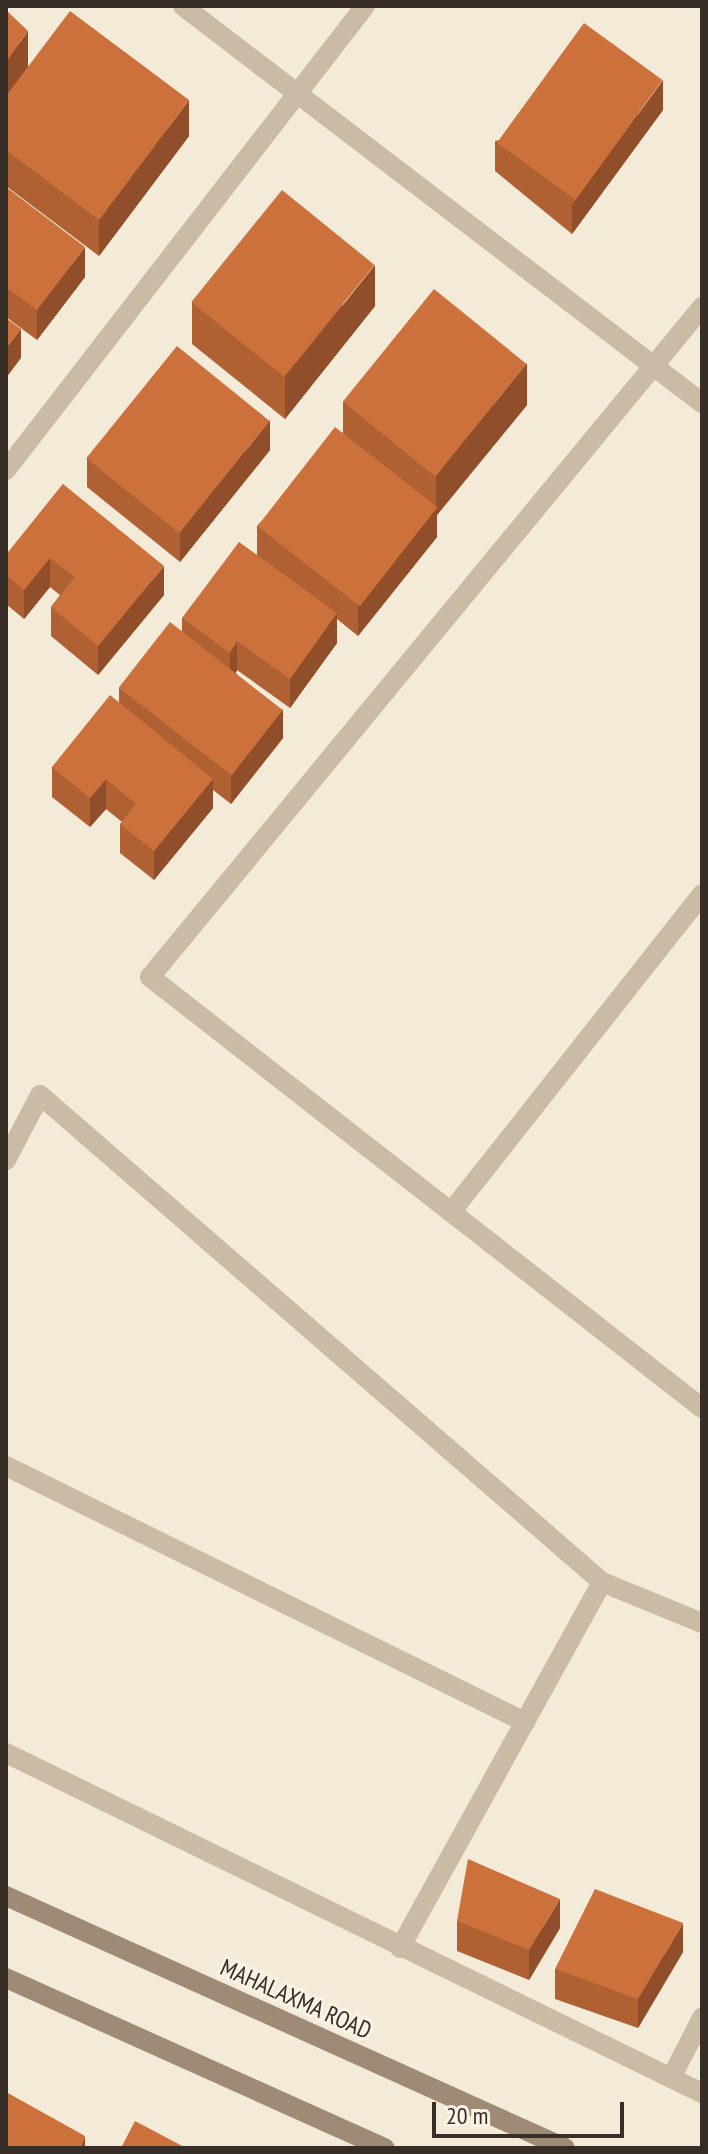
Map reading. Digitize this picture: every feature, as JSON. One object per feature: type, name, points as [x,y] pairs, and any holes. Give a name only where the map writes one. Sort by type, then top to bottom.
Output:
[{"type":"street","points":[[183,6],[702,403]]},
{"type":"street","points":[[6,470],[365,6]]},
{"type":"street","points":[[702,307],[150,977],[702,1408]]},
{"type":"street","points":[[451,1212],[702,894]]},
{"type":"street","points":[[6,1160],[40,1095],[602,1582],[702,1623]]},
{"type":"street","points":[[6,1466],[525,1722]]},
{"type":"street","points":[[400,1948],[602,1582]]},
{"type":"street","points":[[6,1753],[702,2093]]},
{"type":"street","name":"MAHALAXMA ROAD","points":[[6,1896],[565,2148]]},
{"type":"street","points":[[6,1978],[385,2148]]},
{"type":"street","points":[[671,2078],[702,2018]]},
{"type":"building","points":[[6,10],[28,31],[6,62]]},
{"type":"building","points":[[70,11],[189,100],[99,220],[6,150],[6,96]]},
{"type":"building","points":[[584,23],[662,80],[575,200],[497,143]]},
{"type":"building","points":[[6,187],[85,247],[37,310],[6,287]]},
{"type":"building","points":[[282,190],[374,265],[284,377],[191,302]]},
{"type":"building","points":[[434,289],[526,364],[435,477],[343,402]]},
{"type":"building","points":[[6,318],[21,329],[6,348]]},
{"type":"building","points":[[177,346],[269,421],[179,533],[86,458]]},
{"type":"building","points":[[335,427],[437,507],[360,606],[257,526]]},
{"type":"building","points":[[63,484],[164,566],[98,646],[51,607],[75,577],[50,558],[24,590],[6,575],[6,555]]},
{"type":"building","points":[[239,542],[337,613],[290,679],[237,641],[230,653],[182,618]]},
{"type":"building","points":[[170,622],[283,710],[232,775],[119,687]]},
{"type":"building","points":[[110,695],[213,779],[154,851],[120,824],[136,804],[106,779],[90,798],[52,767]]},
{"type":"building","points":[[468,1859],[560,1899],[529,1950],[457,1921]]},
{"type":"building","points":[[595,1889],[683,1923],[638,1999],[555,1969]]},
{"type":"building","points":[[6,2092],[85,2136],[80,2148],[6,2148]]},
{"type":"building","points":[[135,2121],[186,2148],[121,2148]]}]
